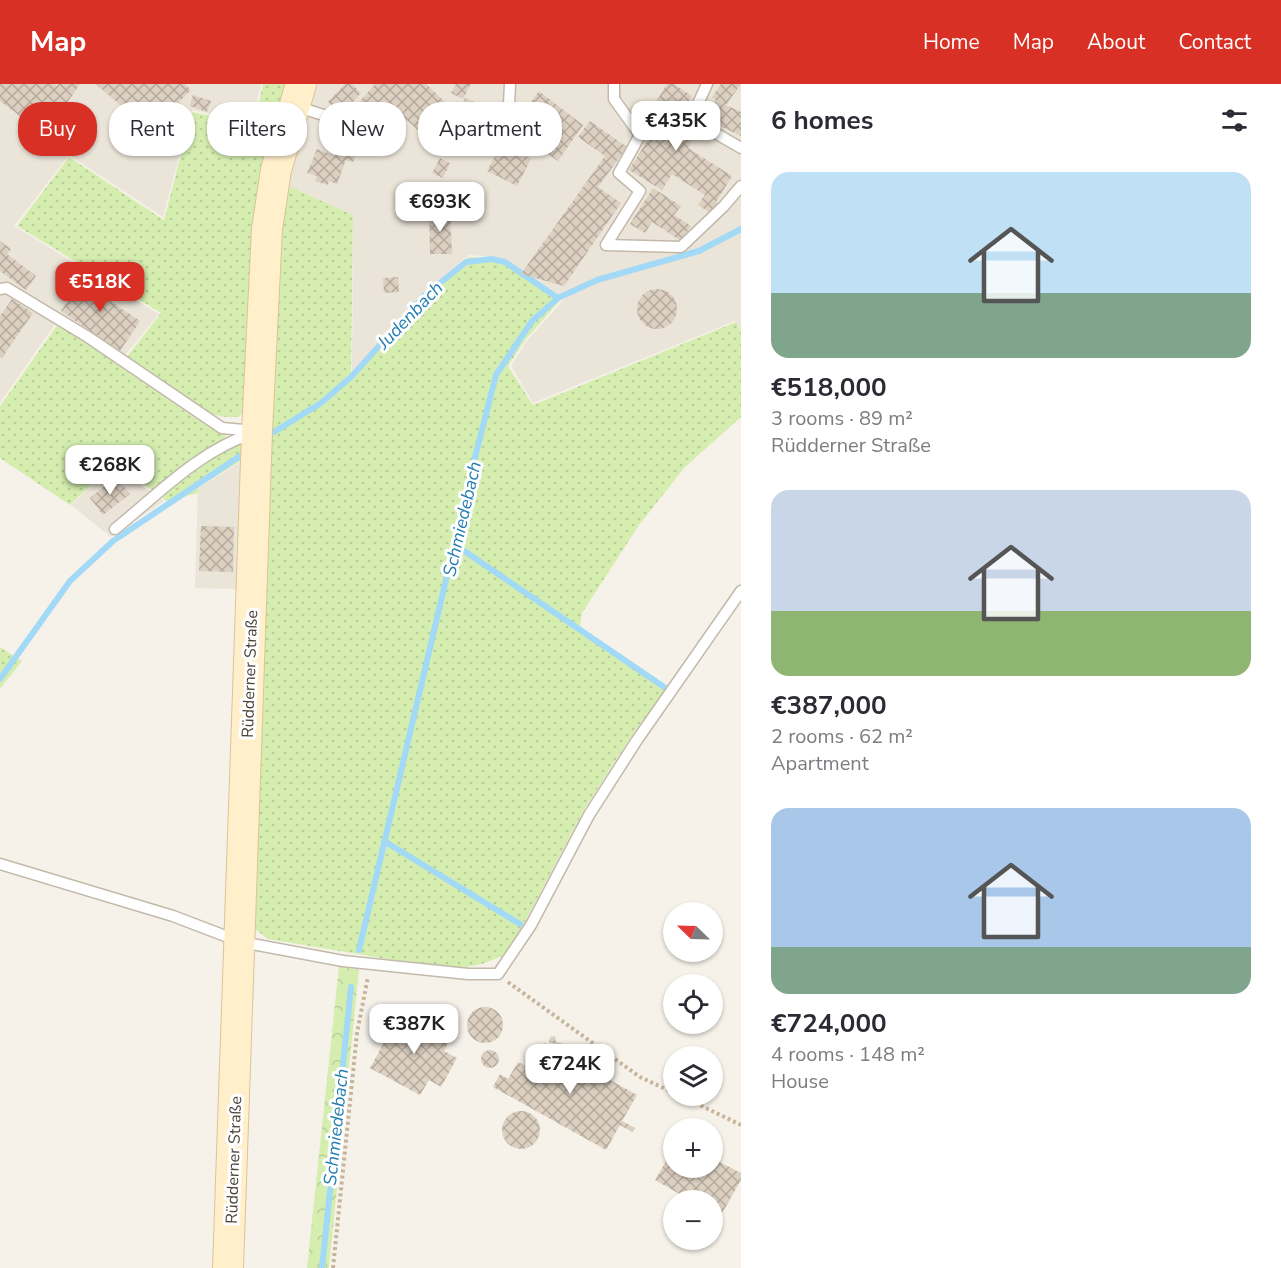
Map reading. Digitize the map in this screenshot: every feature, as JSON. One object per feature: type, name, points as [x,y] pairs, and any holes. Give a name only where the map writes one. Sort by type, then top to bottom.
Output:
[{"type":"street","name":"Rüdderner Straße","points":[[228,1268],[241,942],[256,432],[267,229],[276,170],[298,95]]},
{"type":"lane","points":[[509,102],[510,84]]},
{"type":"lane","points":[[614,84],[614,99],[640,135],[619,173],[640,191],[606,245],[681,247],[724,206],[741,186]]},
{"type":"lane","points":[[707,84],[691,119],[741,148]]},
{"type":"lane","points":[[298,95],[319,106]]},
{"type":"lane","points":[[0,289],[7,288],[88,337],[222,428],[256,432]]},
{"type":"lane","points":[[115,529],[204,457],[230,440],[256,432]]},
{"type":"lane","points":[[0,864],[173,916],[241,942],[370,964],[468,974],[498,974],[531,925],[589,815],[741,591]]},
{"type":"path","points":[[333,1268],[357,1033],[370,964]]},
{"type":"path","points":[[498,974],[640,1077],[663,1088]]},
{"type":"path","points":[[702,1106],[741,1125]]},
{"type":"shaded area","points":[[0,84],[261,84],[257,102],[207,102],[207,113],[195,111],[195,102],[109,102],[109,156],[180,156],[163,217],[71,156],[97,156],[97,102],[18,102],[18,156],[68,156],[14,226],[159,314],[122,359],[60,317],[0,403]]},
{"type":"shaded area","points":[[318,84],[741,84],[741,329],[735,321],[533,403],[511,366],[526,342],[565,298],[503,258],[469,255],[417,298],[352,374],[353,215],[284,184],[294,156],[307,156],[307,116]]},
{"type":"shaded area","points":[[241,462],[238,589],[195,588],[198,488]]},
{"type":"shaded area","points":[[114,466],[164,501],[111,537],[71,505]]},
{"type":"green space","points":[[263,84],[291,84],[288,102],[259,102]]},
{"type":"green space","points":[[195,113],[207,115],[207,156],[281,156],[246,405],[240,416],[227,417],[212,414],[196,407],[180,398],[126,358],[161,313],[17,226],[69,157],[164,220],[181,156],[195,156]]},
{"type":"green space","points":[[284,184],[353,215],[351,375],[417,299],[469,257],[502,259],[563,297],[526,339],[508,366],[533,405],[736,322],[741,331],[741,417],[685,467],[639,525],[582,613],[580,628],[668,688],[636,729],[585,808],[505,955],[482,964],[453,970],[268,939],[252,927],[267,457]]},
{"type":"green space","points":[[58,324],[195,418],[227,436],[155,492],[114,464],[70,505],[0,458],[0,406]]},
{"type":"green space","points":[[234,442],[243,442],[241,461],[198,487],[198,493],[167,501],[160,497]]},
{"type":"green space","points":[[0,647],[22,661],[0,689]]},
{"type":"green space","points":[[339,966],[359,970],[329,1268],[307,1268]]},
{"type":"building","points":[[0,84],[53,84],[57,86],[58,84],[80,84],[68,102],[18,102],[18,115],[0,101]]},
{"type":"building","points":[[96,84],[185,84],[191,90],[179,102],[117,102]]},
{"type":"building","points":[[345,84],[352,84],[361,93],[353,102],[328,102]]},
{"type":"building","points":[[375,84],[426,84],[445,102],[418,102],[418,130],[406,119],[406,102],[360,101]]},
{"type":"building","points":[[456,84],[471,84],[463,99],[451,93]]},
{"type":"building","points":[[667,84],[674,84],[692,96],[672,128],[660,121],[656,128],[679,142],[683,135],[692,141],[688,148],[732,176],[716,202],[719,204],[712,214],[698,205],[705,195],[672,174],[662,190],[629,170],[654,130],[634,121],[641,109],[649,113]]},
{"type":"building","points":[[721,84],[741,84],[726,105],[741,112],[741,136],[706,119],[716,100],[712,97]]},
{"type":"building","points":[[539,91],[553,102],[531,102]]},
{"type":"building","points":[[193,95],[211,101],[207,102],[207,112],[195,108],[195,102],[191,102]]},
{"type":"building","points":[[562,109],[583,125],[562,155]]},
{"type":"building","points":[[590,121],[627,147],[598,187],[621,203],[564,286],[521,274],[605,156],[578,137]]},
{"type":"building","points":[[317,149],[319,156],[355,156],[353,162],[346,160],[337,184],[329,181],[328,185],[315,181],[317,176],[307,173]]},
{"type":"building","points":[[495,156],[525,156],[531,159],[517,186],[487,171]]},
{"type":"building","points":[[551,156],[561,156],[558,161]]},
{"type":"building","points":[[440,158],[450,163],[443,178],[432,173]]},
{"type":"building","points":[[421,186],[424,219],[403,221],[400,188]]},
{"type":"building","points":[[653,188],[681,206],[674,215],[691,226],[681,241],[652,222],[645,233],[630,224]]},
{"type":"building","points":[[450,212],[452,254],[430,254],[429,213]]},
{"type":"building","points":[[0,241],[11,249],[7,254],[36,276],[26,290],[0,271]]},
{"type":"building","points":[[86,273],[108,288],[103,296],[140,321],[120,351],[61,311]]},
{"type":"building","points":[[398,277],[399,292],[384,293],[383,278]]},
{"type":"building","points":[[657,289],[671,295],[677,309],[671,323],[657,329],[643,323],[637,309],[643,295]]},
{"type":"building","points":[[12,299],[33,313],[2,358],[0,357],[0,316]]},
{"type":"building","points":[[116,477],[130,494],[103,515],[90,498]]},
{"type":"building","points":[[201,526],[234,527],[233,572],[199,571]]},
{"type":"building","points":[[485,1007],[498,1012],[503,1025],[498,1038],[485,1043],[472,1038],[467,1025],[472,1012]]},
{"type":"building","points":[[401,1012],[450,1039],[444,1051],[457,1058],[441,1087],[429,1080],[420,1095],[370,1068]]},
{"type":"building","points":[[555,1036],[556,1042],[562,1043],[562,1046],[549,1042],[550,1037]]},
{"type":"building","points":[[544,1043],[637,1095],[622,1121],[635,1128],[632,1132],[620,1125],[606,1150],[493,1087],[500,1074],[508,1079],[518,1062],[530,1068]]},
{"type":"building","points":[[565,1044],[574,1049],[573,1053],[564,1050],[562,1047]]},
{"type":"building","points":[[486,1050],[494,1050],[499,1055],[497,1066],[486,1068],[481,1063],[481,1055]]},
{"type":"building","points":[[521,1111],[534,1117],[540,1130],[534,1143],[521,1149],[508,1143],[502,1130],[508,1117]]},
{"type":"building","points":[[723,1164],[741,1173],[741,1180],[723,1212],[723,1190],[672,1190],[655,1180],[663,1166],[663,1178],[723,1178]]},
{"type":"waterway","name":"Schmiedebach","points":[[359,950],[496,375],[532,321],[558,298],[597,280],[699,251],[741,229]]},
{"type":"waterway","name":"Judenbach","points":[[274,432],[321,403],[351,377],[425,295],[466,262],[492,259],[505,262],[558,298]]},
{"type":"waterway","name":"Judenbach","points":[[0,679],[70,581],[113,541],[246,452]]},
{"type":"waterway","points":[[454,544],[664,687]]},
{"type":"waterway","points":[[384,841],[520,924]]},
{"type":"waterway","name":"Schmiedebach","points":[[322,1268],[351,987]]}]
